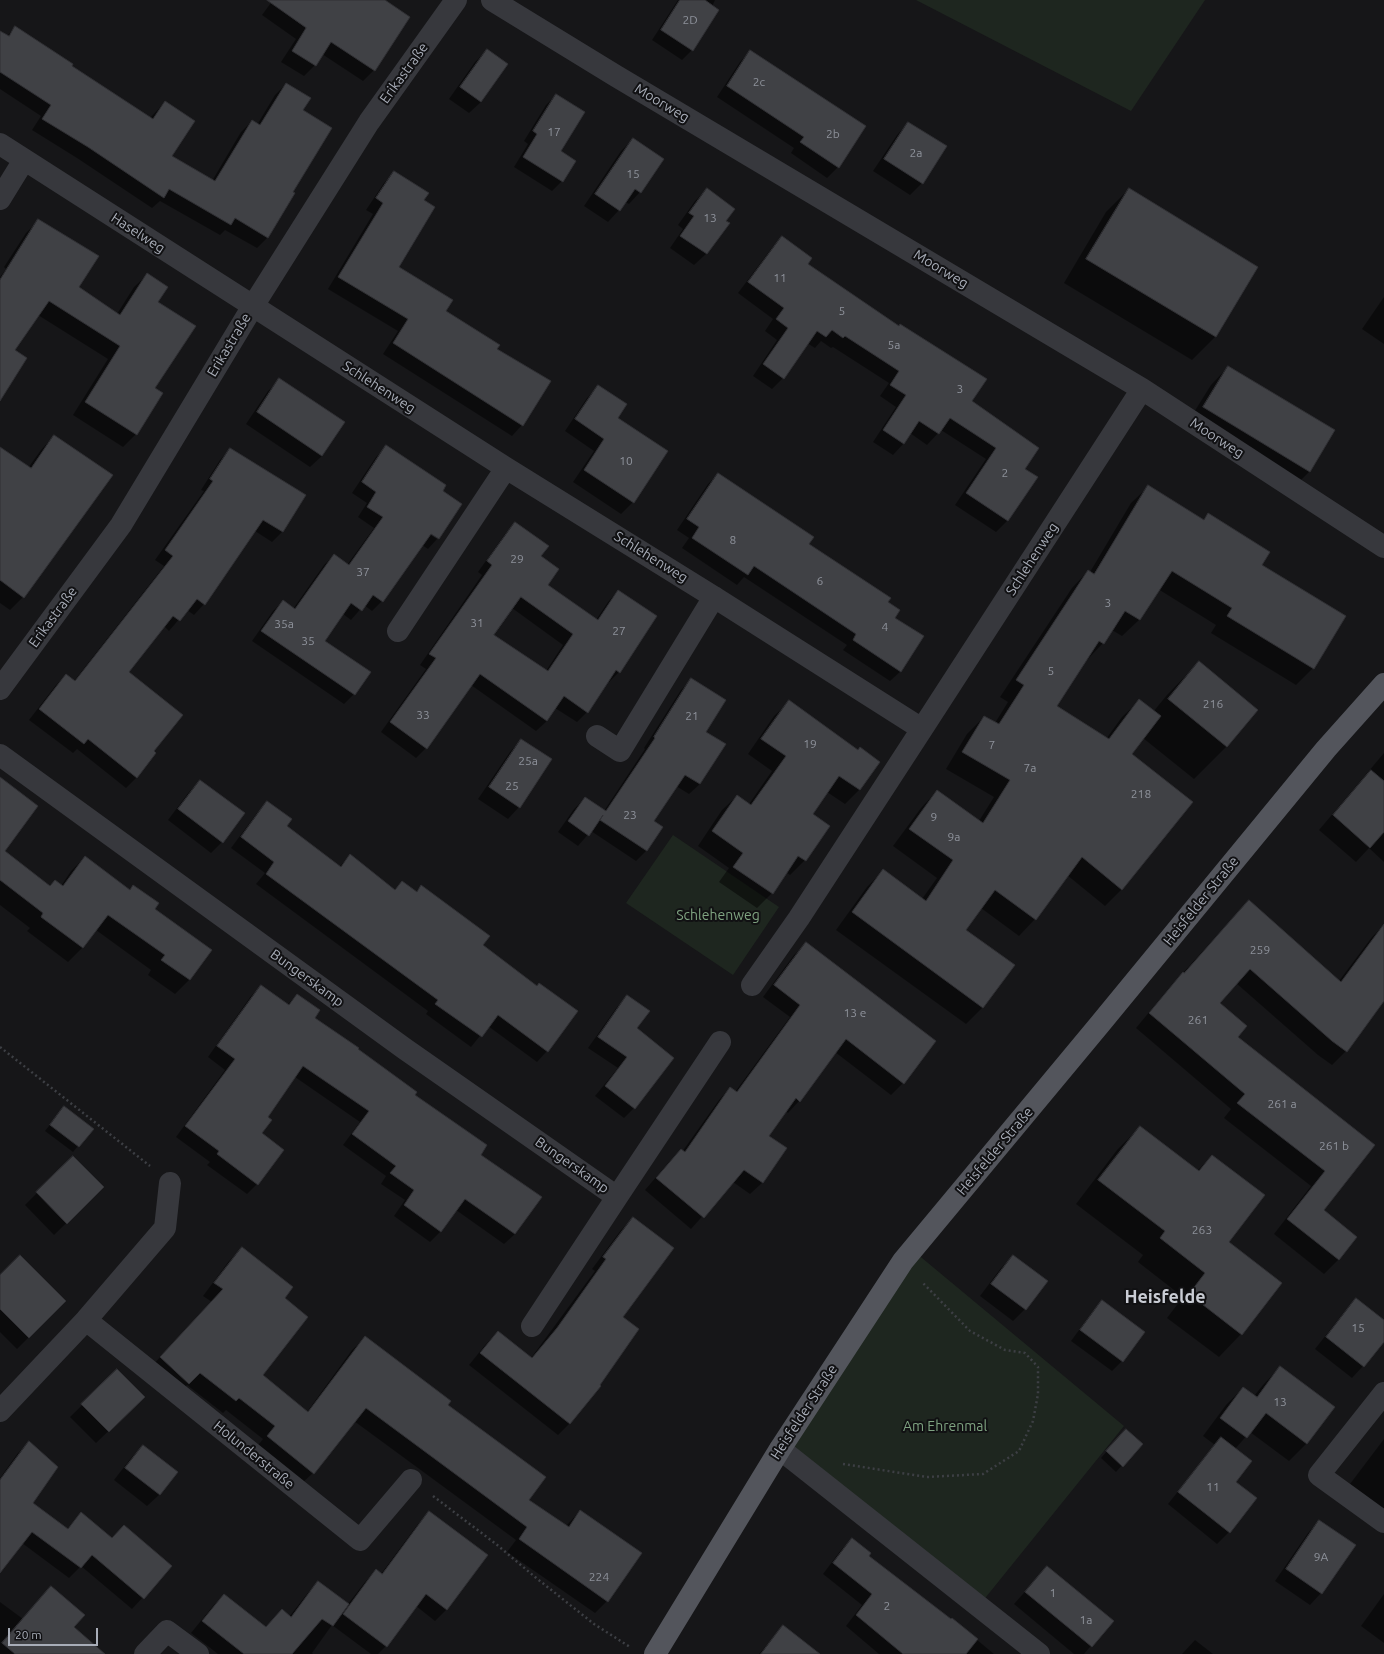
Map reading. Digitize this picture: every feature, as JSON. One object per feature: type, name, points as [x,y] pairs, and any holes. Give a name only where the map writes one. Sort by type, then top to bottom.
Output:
[{"type":"main road","name":"Heisfelder Straße","points":[[645,1652],[780,1449],[902,1261],[1100,1024],[1328,746],[1384,684]]},
{"type":"street","name":"Erikastraße","points":[[0,690],[121,525],[253,306],[369,122],[456,0]]},
{"type":"street","name":"Moorweg","points":[[492,0],[630,84],[1142,389],[1384,547]]},
{"type":"street","name":"Haselweg","points":[[0,144],[253,306]]},
{"type":"street","points":[[0,199],[24,160]]},
{"type":"street","name":"Schlehenweg","points":[[253,306],[506,468],[714,597],[922,729]]},
{"type":"street","name":"Schlehenweg","points":[[752,985],[799,918],[1142,389]]},
{"type":"street","points":[[398,631],[506,468]]},
{"type":"street","points":[[597,736],[620,751],[714,597]]},
{"type":"street","name":"Bungerskamp","points":[[0,755],[406,1049],[617,1197]]},
{"type":"street","name":"Bungerskamp","points":[[532,1326],[720,1042]]},
{"type":"street","points":[[0,1411],[86,1320],[165,1228],[170,1183]]},
{"type":"street","name":"Holunderstraße","points":[[86,1320],[360,1540],[412,1480]]},
{"type":"street","points":[[1384,1393],[1319,1475],[1384,1522]]},
{"type":"street","points":[[780,1449],[1039,1654]]},
{"type":"street","points":[[145,1654],[167,1631],[198,1654]]},
{"type":"path","points":[[0,1047],[170,1183]]},
{"type":"path","points":[[836,1463],[927,1477],[983,1474],[1019,1451],[1033,1421],[1038,1394],[1038,1367],[1025,1353],[1005,1350],[970,1331],[902,1261]]},
{"type":"path","points":[[412,1480],[496,1544],[594,1624],[645,1652]]},
{"type":"green space","points":[[916,0],[1205,0],[1131,111]]},
{"type":"green space","name":"Schlehenweg","points":[[673,835],[779,907],[733,975],[626,903]]},
{"type":"green space","name":"Am Ehrenmal","points":[[916,1253],[1124,1426],[982,1602],[789,1448]]},
{"type":"building","points":[[267,0],[385,0],[410,17],[375,71],[331,42],[316,66],[292,51],[306,28]]},
{"type":"building","points":[[680,0],[705,0],[719,10],[693,51],[661,30]]},
{"type":"building","points":[[15,26],[73,64],[72,66],[153,119],[165,101],[195,121],[172,156],[215,181],[252,120],[260,125],[286,83],[311,98],[303,110],[332,128],[293,192],[295,193],[268,238],[235,218],[231,225],[169,189],[164,198],[88,147],[42,119],[51,105],[0,72],[0,31],[9,36]]},
{"type":"building","points":[[487,49],[508,64],[481,102],[460,87]]},
{"type":"building","points":[[750,50],[866,126],[839,168],[800,142],[804,137],[727,86]]},
{"type":"building","points":[[556,94],[585,112],[561,151],[576,161],[563,182],[523,157],[537,134],[533,131]]},
{"type":"building","points":[[908,122],[947,146],[923,184],[884,159]]},
{"type":"building","points":[[633,138],[664,159],[641,193],[635,189],[620,211],[595,194]]},
{"type":"building","points":[[394,171],[429,193],[424,200],[435,207],[399,267],[453,300],[446,311],[500,345],[497,349],[551,381],[523,426],[393,343],[408,319],[338,277],[383,203],[376,198]]},
{"type":"building","points":[[707,188],[735,209],[726,221],[730,223],[707,254],[680,236],[694,216],[689,213]]},
{"type":"building","points":[[1129,188],[1258,267],[1216,337],[1086,259]]},
{"type":"building","points":[[38,219],[99,256],[79,287],[120,315],[147,273],[168,287],[158,302],[196,326],[155,388],[163,393],[137,435],[85,402],[120,346],[49,301],[15,350],[27,358],[0,401],[0,280]]},
{"type":"building","points":[[782,236],[812,258],[808,264],[899,326],[900,324],[987,379],[972,401],[1039,448],[1025,469],[1038,477],[1008,521],[966,493],[996,448],[950,418],[939,434],[919,421],[904,444],[883,430],[906,395],[890,385],[899,371],[845,336],[843,338],[832,330],[826,337],[817,331],[784,379],[763,364],[788,328],[776,319],[784,308],[748,282]]},
{"type":"building","points":[[1228,366],[1335,430],[1310,472],[1203,407]]},
{"type":"building","points":[[279,378],[345,422],[322,456],[257,412]]},
{"type":"building","points":[[598,385],[627,404],[618,418],[668,451],[634,503],[584,470],[604,439],[575,419]]},
{"type":"building","points":[[54,435],[113,475],[24,598],[0,580],[0,447],[31,468]]},
{"type":"building","points":[[386,445],[446,485],[443,491],[462,504],[439,539],[431,534],[383,602],[373,595],[362,611],[351,603],[325,641],[371,672],[355,695],[261,631],[283,600],[295,609],[334,554],[349,565],[383,517],[367,507],[376,492],[362,482]]},
{"type":"building","points":[[230,448],[306,495],[283,532],[263,520],[205,605],[197,599],[180,621],[173,616],[129,672],[183,715],[154,751],[156,753],[137,778],[88,739],[84,744],[39,709],[66,674],[75,681],[173,556],[165,550],[213,481],[210,479]]},
{"type":"building","points":[[718,473],[814,537],[809,544],[891,598],[888,602],[900,610],[895,618],[924,636],[901,672],[853,640],[856,634],[754,566],[748,575],[692,538],[699,527],[687,519]]},
{"type":"building","points":[[1148,485],[1204,520],[1208,513],[1270,552],[1262,565],[1346,616],[1314,669],[1227,616],[1232,608],[1172,571],[1140,620],[1125,611],[1104,644],[1099,641],[1057,706],[1109,739],[1139,699],[1161,716],[1132,754],[1193,802],[1122,890],[1082,857],[1036,920],[995,890],[966,930],[1015,965],[983,1008],[852,912],[883,869],[926,901],[953,860],[909,829],[937,790],[983,823],[1010,780],[962,752],[984,716],[999,724],[1024,685],[1016,680],[1088,570],[1094,574]]},
{"type":"building","points":[[515,522],[549,546],[541,556],[559,569],[548,585],[598,620],[618,590],[657,616],[620,673],[616,670],[588,713],[564,696],[547,721],[480,674],[427,749],[390,722],[436,658],[429,654],[492,565],[487,561]],"holes":[[[521,597],[573,634],[548,671],[494,635]]]},
{"type":"building","points":[[1199,661],[1258,710],[1227,747],[1168,699]]},
{"type":"building","points":[[691,678],[726,700],[706,732],[726,744],[700,784],[685,775],[654,821],[663,827],[647,851],[600,820],[603,815],[589,836],[568,821],[585,797],[606,811],[655,738],[654,737]]},
{"type":"building","points":[[789,700],[858,750],[860,747],[880,762],[860,790],[839,776],[813,814],[830,826],[806,861],[798,856],[773,894],[733,867],[743,853],[712,831],[737,795],[751,805],[786,756],[761,739]]},
{"type":"building","points":[[521,739],[552,759],[520,808],[489,787]]},
{"type":"building","points":[[1371,770],[1384,781],[1384,832],[1370,848],[1333,815]]},
{"type":"building","points":[[0,777],[38,806],[5,851],[50,886],[55,880],[63,886],[85,856],[130,890],[133,885],[159,903],[155,909],[212,950],[190,980],[161,960],[165,955],[108,915],[83,948],[41,917],[43,913],[0,880]]},
{"type":"building","points":[[200,780],[245,813],[223,843],[178,809]]},
{"type":"building","points":[[267,801],[292,819],[287,826],[341,867],[350,854],[395,890],[402,881],[417,892],[421,885],[490,936],[483,945],[537,986],[539,983],[578,1011],[548,1052],[498,1015],[482,1037],[435,1004],[438,1000],[266,874],[274,862],[241,837]]},
{"type":"building","points":[[1249,900],[1341,982],[1384,924],[1384,1001],[1347,1052],[1332,1041],[1250,969],[1220,1003],[1247,1026],[1238,1037],[1375,1145],[1324,1210],[1357,1237],[1339,1260],[1287,1219],[1325,1171],[1237,1103],[1245,1094],[1149,1013],[1183,972],[1184,973]]},
{"type":"building","points":[[806,942],[936,1041],[904,1084],[846,1039],[800,1102],[796,1098],[769,1136],[787,1148],[763,1183],[744,1170],[704,1218],[656,1178],[681,1149],[685,1152],[730,1087],[737,1092],[800,1005],[774,985]]},
{"type":"building","points":[[261,985],[289,1005],[297,994],[320,1010],[315,1018],[359,1048],[358,1049],[417,1092],[415,1095],[487,1145],[481,1155],[542,1197],[515,1234],[465,1199],[441,1232],[404,1205],[414,1190],[390,1173],[396,1166],[352,1134],[369,1111],[303,1066],[268,1117],[272,1120],[262,1133],[284,1150],[258,1185],[217,1154],[219,1151],[185,1126],[235,1059],[217,1046]]},
{"type":"building","points":[[627,995],[650,1011],[637,1028],[674,1058],[635,1109],[605,1086],[627,1057],[598,1037]]},
{"type":"building","points":[[64,1106],[94,1129],[79,1147],[50,1125]]},
{"type":"building","points":[[1140,1126],[1199,1171],[1212,1155],[1265,1195],[1229,1242],[1282,1283],[1242,1335],[1189,1294],[1205,1273],[1160,1238],[1165,1231],[1098,1180]]},
{"type":"building","points":[[73,1156],[104,1187],[67,1224],[36,1192]]},
{"type":"building","points":[[633,1217],[674,1248],[623,1317],[639,1329],[600,1385],[601,1386],[570,1424],[480,1353],[498,1331],[532,1358],[557,1328],[606,1259],[603,1257]]},
{"type":"building","points":[[242,1247],[293,1287],[285,1298],[308,1317],[263,1375],[308,1412],[365,1336],[451,1401],[448,1405],[546,1477],[529,1500],[569,1527],[580,1510],[642,1553],[608,1602],[519,1539],[527,1527],[366,1408],[314,1474],[267,1436],[275,1426],[239,1398],[236,1401],[200,1373],[189,1384],[160,1357],[223,1289],[214,1283]]},
{"type":"building","points":[[20,1255],[66,1301],[29,1338],[0,1309],[0,1275]]},
{"type":"building","points":[[1013,1255],[1048,1281],[1026,1310],[991,1284]]},
{"type":"building","points":[[1356,1298],[1384,1320],[1384,1342],[1364,1367],[1326,1337]]},
{"type":"building","points":[[1102,1300],[1145,1332],[1123,1362],[1080,1330]]},
{"type":"building","points":[[1280,1366],[1335,1407],[1307,1444],[1266,1413],[1247,1438],[1220,1418],[1243,1387],[1257,1397]]},
{"type":"building","points":[[117,1369],[145,1397],[109,1432],[81,1404]]},
{"type":"building","points":[[1126,1429],[1143,1444],[1123,1467],[1106,1451]]},
{"type":"building","points":[[1221,1437],[1252,1461],[1236,1482],[1257,1498],[1230,1533],[1178,1492]]},
{"type":"building","points":[[29,1441],[58,1467],[33,1503],[68,1529],[81,1512],[112,1538],[124,1525],[172,1566],[144,1599],[92,1555],[81,1568],[32,1532],[0,1573],[0,1480]]},
{"type":"building","points":[[143,1445],[178,1472],[160,1495],[125,1468]]},
{"type":"building","points":[[429,1511],[488,1555],[447,1610],[426,1594],[387,1647],[343,1614],[376,1569],[382,1574]]},
{"type":"building","points":[[1319,1520],[1356,1545],[1322,1594],[1286,1569]]},
{"type":"building","points":[[852,1538],[871,1553],[869,1556],[978,1639],[966,1654],[903,1654],[856,1615],[872,1594],[833,1563]]},
{"type":"building","points":[[1047,1566],[1114,1621],[1092,1647],[1025,1592]]},
{"type":"building","points":[[318,1581],[349,1604],[333,1626],[322,1619],[292,1654],[244,1654],[202,1621],[224,1594],[266,1627],[282,1609],[291,1617]]},
{"type":"building","points":[[51,1586],[85,1615],[74,1627],[105,1654],[15,1654],[2,1643]]},
{"type":"building","points":[[783,1625],[820,1654],[761,1654]]},
{"type":"district","name":"Heisfelde","points":[[1165,1297]]}]
